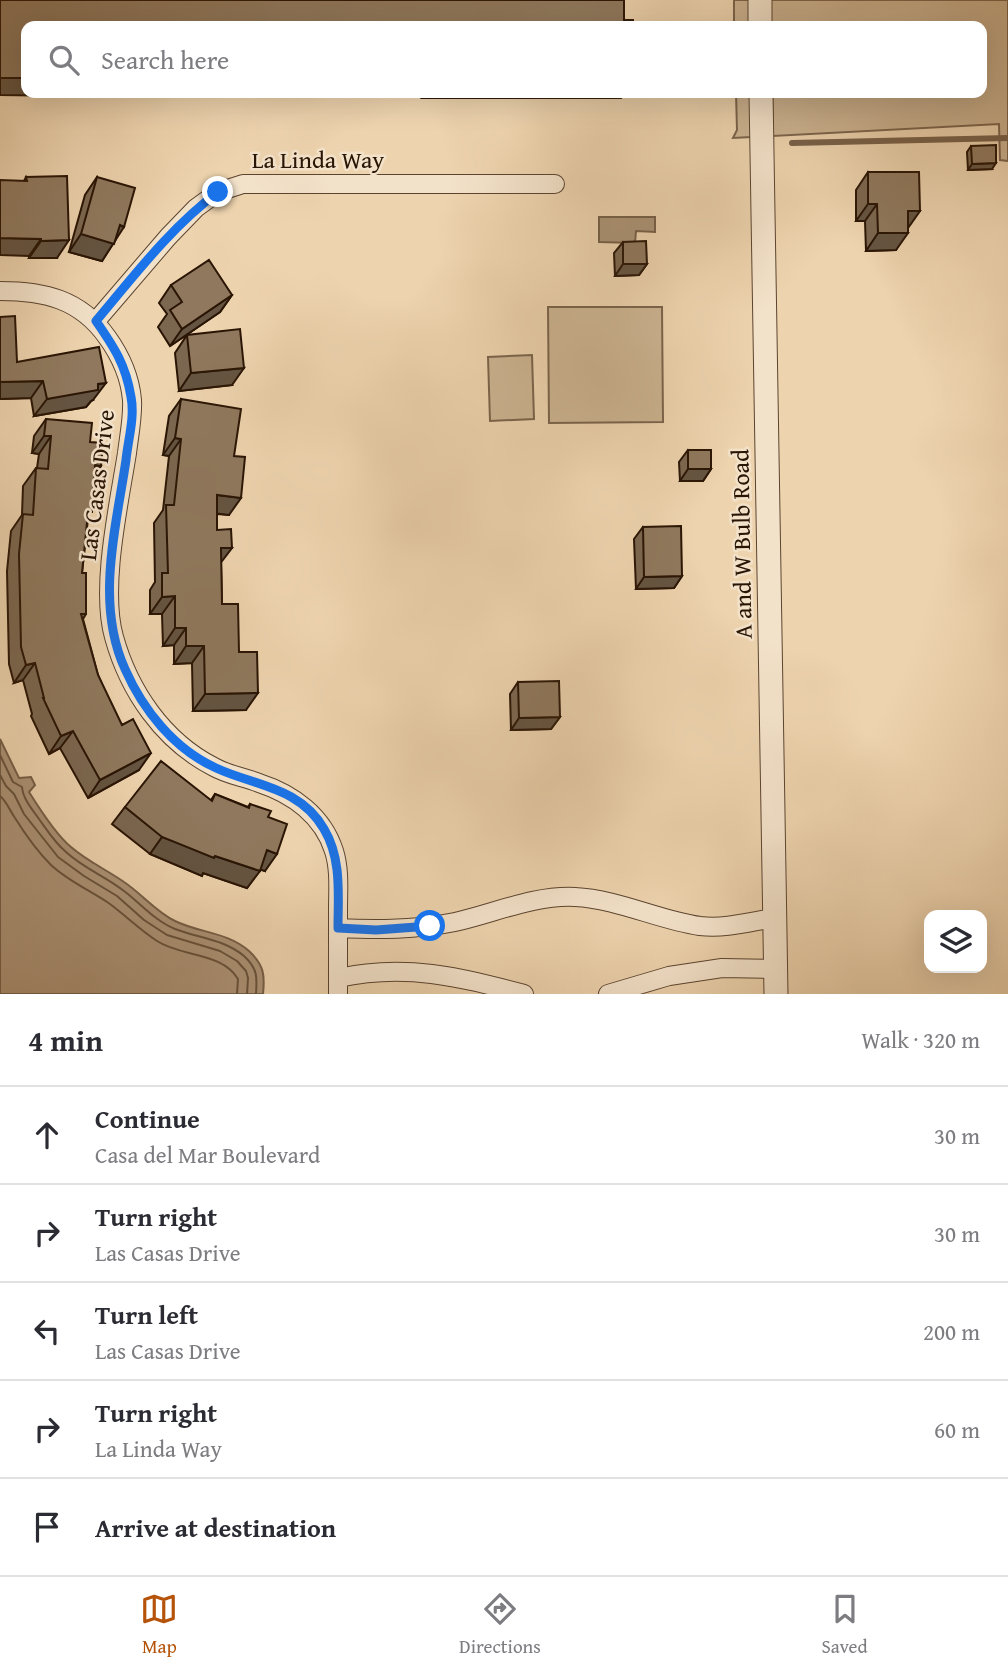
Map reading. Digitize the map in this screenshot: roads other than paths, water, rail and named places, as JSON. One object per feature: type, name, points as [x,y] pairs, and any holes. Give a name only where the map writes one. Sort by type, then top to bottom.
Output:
[{"type":"street","points":[[760,0],[760,21]]},
{"type":"street","name":"A and W Bulb Road","points":[[761,98],[776,994]]},
{"type":"street","name":"La Linda Way","points":[[96,321],[196,208],[218,192],[243,184],[555,184]]},
{"type":"street","name":"Las Casas Drive","points":[[0,291],[40,294],[67,302],[96,321],[117,351],[132,400],[110,581],[113,633],[122,662],[143,703],[176,741],[215,768],[285,793],[307,808],[324,829],[334,851],[338,876],[338,986]]},
{"type":"street","points":[[338,928],[376,930],[430,926],[527,902],[574,897],[597,900],[700,926],[724,927],[774,918]]},
{"type":"street","points":[[608,994],[669,976],[722,968],[775,969]]},
{"type":"street","points":[[338,986],[362,973],[415,972],[461,978],[524,994]]},
{"type":"water","points":[[599,217],[655,217],[655,232],[636,231],[635,243],[599,242]]},
{"type":"water","points":[[0,739],[19,778],[31,777],[35,785],[29,792],[65,842],[131,887],[168,917],[184,925],[223,936],[249,951],[262,971],[263,994],[0,994]]},
{"type":"waterway","points":[[792,143],[1008,138]]}]
